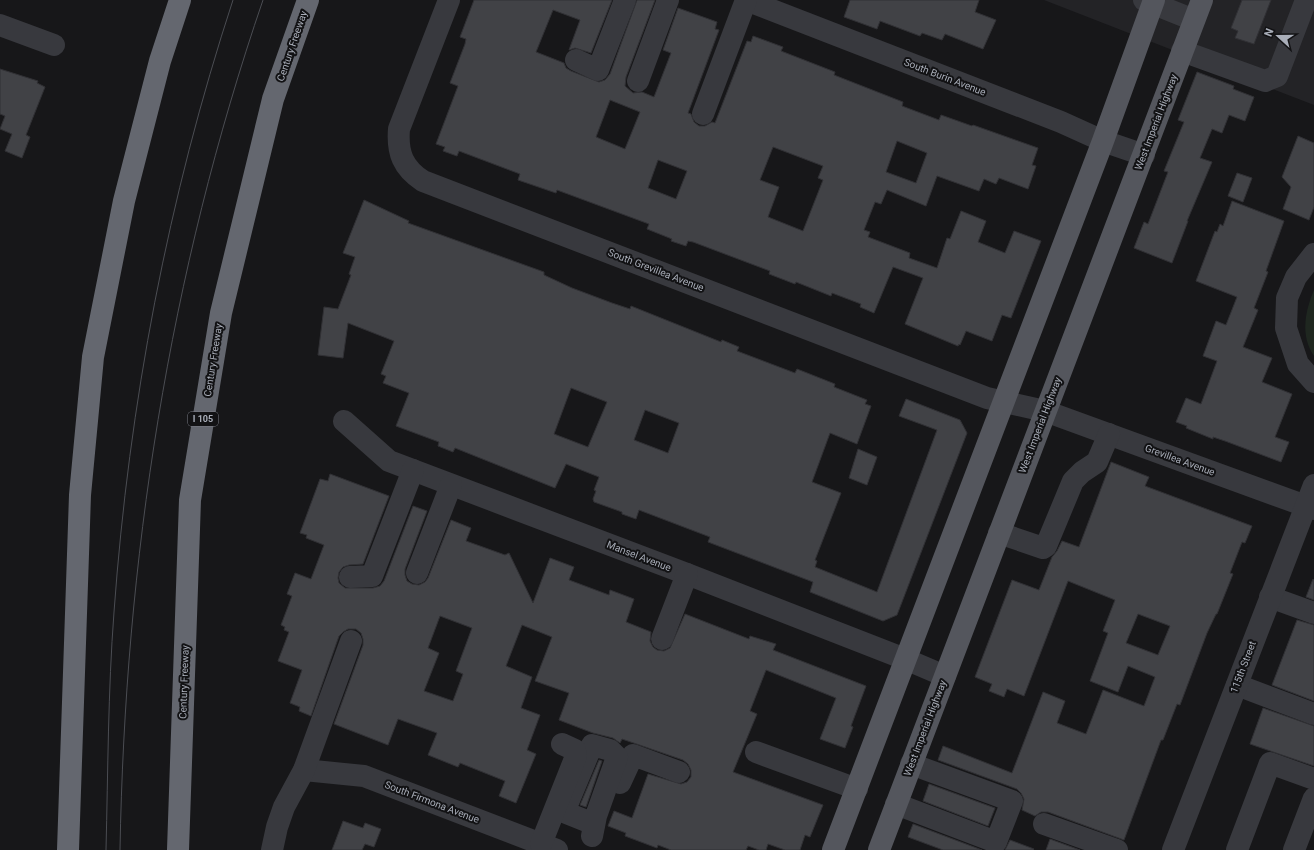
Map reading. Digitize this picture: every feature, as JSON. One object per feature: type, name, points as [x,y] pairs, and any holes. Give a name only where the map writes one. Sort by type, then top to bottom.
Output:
[{"type":"highway","points":[[68,850],[80,495],[93,357],[124,201],[160,61],[180,0]]},
{"type":"highway","name":"Century Freeway","points":[[178,850],[190,500],[221,313],[273,99],[308,0]]},
{"type":"main road","name":"West Imperial Highway","points":[[879,850],[1202,0]]},
{"type":"main road","points":[[834,850],[905,659],[1103,141],[1150,1]]},
{"type":"street","name":"South Grevillea Avenue","points":[[449,0],[399,129],[398,143],[402,158],[411,173],[424,181],[987,398],[1045,411]]},
{"type":"street","points":[[576,60],[598,70],[625,0]]},
{"type":"street","points":[[638,81],[668,0]]},
{"type":"street","points":[[702,114],[746,0]]},
{"type":"street","name":"South Burin Avenue","points":[[746,0],[1061,122],[1103,141],[1144,155]]},
{"type":"street","points":[[1182,51],[1265,81],[1277,76],[1306,0]]},
{"type":"street","points":[[1150,1],[1194,20]]},
{"type":"street","points":[[0,25],[54,45]]},
{"type":"street","points":[[1314,254],[1296,277],[1287,298],[1286,328],[1298,364],[1314,382]]},
{"type":"street","name":"Grevillea Avenue","points":[[1045,411],[1310,507]]},
{"type":"street","name":"Mansel Avenue","points":[[344,421],[389,461],[687,574],[945,676]]},
{"type":"street","points":[[999,533],[1043,548],[1046,546],[1073,481],[1082,472],[1099,460],[1110,434]]},
{"type":"street","points":[[350,577],[372,576],[413,470]]},
{"type":"street","points":[[417,573],[451,485]]},
{"type":"street","name":"115th Street","points":[[1173,850],[1270,597],[1310,507],[1314,485]]},
{"type":"street","points":[[662,639],[687,574]]},
{"type":"street","points":[[1270,597],[1314,613]]},
{"type":"street","points":[[272,850],[276,826],[284,807],[304,770],[351,642]]},
{"type":"street","points":[[1237,685],[1314,714]]},
{"type":"street","points":[[549,847],[576,756],[575,750],[562,744]]},
{"type":"street","points":[[756,752],[857,788]]},
{"type":"street","points":[[591,837],[608,811],[633,755],[679,772]]},
{"type":"street","points":[[1237,850],[1270,763],[1314,779]]},
{"type":"street","points":[[896,804],[996,842],[1012,801],[912,764]]},
{"type":"street","name":"South Firmona Avenue","points":[[304,770],[364,776],[549,847]]},
{"type":"street","points":[[1294,850],[1314,798]]},
{"type":"street","points":[[1044,824],[1117,850]]},
{"type":"shaded area","points":[[1044,0],[1314,0],[1314,105]]},
{"type":"shaded area","points":[[1314,290],[1314,356],[1307,340],[1305,323],[1308,306]]},
{"type":"building","points":[[474,0],[612,0],[591,53],[575,48],[569,50],[580,20],[553,10],[536,52],[564,63],[566,68],[571,71],[599,82],[605,80],[610,74],[637,0],[655,0],[626,77],[625,86],[633,93],[642,92],[654,97],[671,53],[663,50],[678,8],[717,22],[715,29],[719,30],[688,113],[691,114],[694,122],[699,126],[705,126],[712,122],[715,123],[747,41],[751,42],[753,36],[783,47],[781,51],[835,72],[834,75],[903,102],[902,106],[939,120],[941,115],[1038,148],[1032,165],[1036,166],[1028,189],[999,178],[996,184],[984,179],[979,191],[937,176],[926,206],[887,190],[881,204],[875,202],[864,230],[870,232],[868,237],[910,253],[909,258],[937,268],[947,238],[950,239],[961,211],[986,221],[978,242],[1005,253],[1014,231],[1041,241],[1011,318],[1002,315],[992,341],[966,331],[960,345],[959,344],[958,346],[905,324],[923,278],[893,267],[874,313],[860,307],[861,304],[832,293],[831,296],[796,282],[795,284],[769,274],[770,271],[693,242],[688,241],[686,246],[671,241],[672,239],[647,229],[649,224],[557,190],[556,193],[518,180],[520,174],[459,151],[457,156],[443,151],[445,147],[436,144],[458,86],[450,83],[465,44],[466,39],[460,37]],"holes":[[[610,100],[640,112],[625,149],[596,137]],[[897,141],[927,153],[916,183],[886,172]],[[773,147],[823,166],[818,178],[823,180],[803,231],[768,217],[779,187],[760,180]],[[658,160],[687,171],[676,199],[648,188]]]},
{"type":"building","points":[[850,0],[979,0],[975,12],[996,20],[983,49],[945,34],[942,40],[922,33],[920,36],[880,21],[877,29],[844,17]]},
{"type":"building","points":[[1242,0],[1271,0],[1254,44],[1235,38],[1238,31],[1231,28]]},
{"type":"building","points":[[0,69],[38,81],[37,83],[45,87],[26,135],[30,137],[22,158],[5,151],[12,134],[0,129],[5,116],[0,114]]},
{"type":"building","points":[[1197,72],[1234,86],[1233,89],[1254,97],[1245,121],[1229,115],[1222,133],[1212,129],[1200,158],[1212,162],[1187,221],[1172,263],[1134,248],[1144,222],[1148,224],[1168,172],[1164,171],[1184,122],[1178,120]]},
{"type":"building","points":[[1298,136],[1314,143],[1314,207],[1309,220],[1283,209],[1291,187],[1282,177]]},
{"type":"building","points":[[1237,173],[1252,178],[1243,202],[1228,196]]},
{"type":"building","points":[[364,200],[409,221],[408,223],[544,272],[544,275],[572,288],[612,303],[630,309],[631,306],[721,342],[722,340],[739,347],[737,351],[795,373],[797,369],[835,384],[834,387],[867,400],[865,404],[871,406],[857,444],[830,433],[812,482],[841,493],[815,560],[817,561],[815,567],[877,592],[937,430],[899,416],[906,399],[960,420],[967,433],[897,615],[883,621],[810,592],[813,582],[708,542],[710,537],[639,510],[636,519],[622,514],[622,512],[594,502],[593,499],[596,491],[594,490],[599,477],[566,464],[555,488],[455,448],[453,452],[438,446],[439,442],[396,426],[409,393],[383,383],[386,376],[381,374],[394,341],[348,323],[343,358],[318,355],[324,307],[338,309],[351,275],[349,274],[355,257],[343,253]],"holes":[[[571,388],[607,402],[588,447],[554,434]],[[645,410],[679,423],[668,453],[634,440]]]},
{"type":"building","points":[[1232,201],[1284,221],[1266,271],[1268,272],[1254,308],[1258,310],[1243,347],[1272,358],[1262,382],[1292,394],[1275,437],[1289,442],[1281,462],[1213,437],[1213,439],[1186,428],[1187,426],[1176,422],[1186,398],[1201,404],[1217,361],[1203,356],[1216,321],[1226,325],[1237,297],[1196,281],[1215,231],[1217,232],[1220,224],[1223,226]]},
{"type":"building","points":[[858,449],[877,457],[867,485],[849,478]]},
{"type":"building","points":[[1111,462],[1149,477],[1145,486],[1252,526],[1245,543],[1242,542],[1230,573],[1233,574],[1217,614],[1207,633],[1180,705],[1177,704],[1163,740],[1161,740],[1124,840],[1048,812],[1041,812],[1035,816],[1022,810],[1024,799],[1017,789],[938,760],[943,746],[1012,773],[1043,692],[1065,701],[1057,723],[1086,734],[1103,690],[1144,706],[1155,677],[1128,666],[1118,692],[1090,681],[1108,633],[1103,631],[1115,600],[1068,581],[1024,696],[1007,689],[1004,697],[989,691],[992,684],[975,677],[1012,580],[1039,590],[1052,557],[1062,541],[1079,547]],"holes":[[[1138,614],[1170,626],[1158,655],[1126,643]]]},
{"type":"building","points":[[330,474],[389,496],[363,564],[343,567],[339,572],[339,583],[345,588],[373,588],[380,586],[384,581],[413,506],[427,511],[405,569],[407,581],[412,584],[419,585],[425,582],[428,578],[451,520],[471,528],[466,541],[505,555],[509,553],[533,603],[550,558],[574,567],[569,580],[609,595],[610,590],[634,599],[626,622],[651,632],[650,641],[653,647],[657,650],[664,651],[670,648],[685,614],[749,639],[750,636],[776,644],[773,650],[866,686],[851,726],[853,727],[845,748],[820,739],[836,698],[766,670],[750,711],[757,714],[733,772],[823,805],[810,837],[805,835],[800,850],[785,850],[768,844],[766,850],[759,850],[748,846],[746,850],[671,850],[658,845],[657,848],[625,836],[626,833],[608,826],[614,811],[632,818],[648,774],[681,784],[687,782],[691,777],[691,770],[688,764],[683,760],[622,739],[620,743],[613,738],[593,733],[559,720],[569,693],[535,681],[552,637],[522,625],[506,666],[532,677],[521,708],[540,715],[527,750],[536,754],[516,803],[499,796],[505,781],[460,763],[458,767],[428,755],[437,733],[398,719],[388,745],[334,724],[363,645],[361,633],[356,629],[348,629],[339,636],[311,716],[299,711],[300,707],[290,703],[302,670],[278,661],[289,632],[284,630],[285,627],[281,625],[292,596],[287,594],[295,573],[311,579],[324,545],[306,538],[307,535],[300,533],[320,479],[328,481]],"holes":[[[440,616],[472,628],[456,671],[463,674],[453,701],[424,691],[439,653],[428,648]]]},
{"type":"building","points":[[1313,579],[1314,580],[1314,600],[1306,597]]},
{"type":"building","points":[[1297,620],[1314,625],[1314,701],[1272,685]]},
{"type":"building","points":[[1263,708],[1314,726],[1314,766],[1250,744]]},
{"type":"building","points":[[599,760],[602,761],[586,807],[580,805]]},
{"type":"building","points":[[929,784],[995,808],[988,826],[923,801]]},
{"type":"building","points":[[343,821],[363,828],[365,823],[381,829],[374,847],[365,844],[362,850],[332,850]]},
{"type":"building","points":[[913,824],[982,850],[943,850],[908,837]]},
{"type":"building","points":[[1050,839],[1080,850],[1046,850]]},
{"type":"building","points":[[1010,840],[1034,849],[1005,850]]},
{"type":"tram line","points":[[106,850],[109,701],[114,612],[130,456],[141,379],[155,302],[189,150],[233,0]]},
{"type":"tram line","points":[[120,850],[124,742],[131,634],[143,526],[158,419],[178,313],[202,208],[230,103],[263,0]]}]
